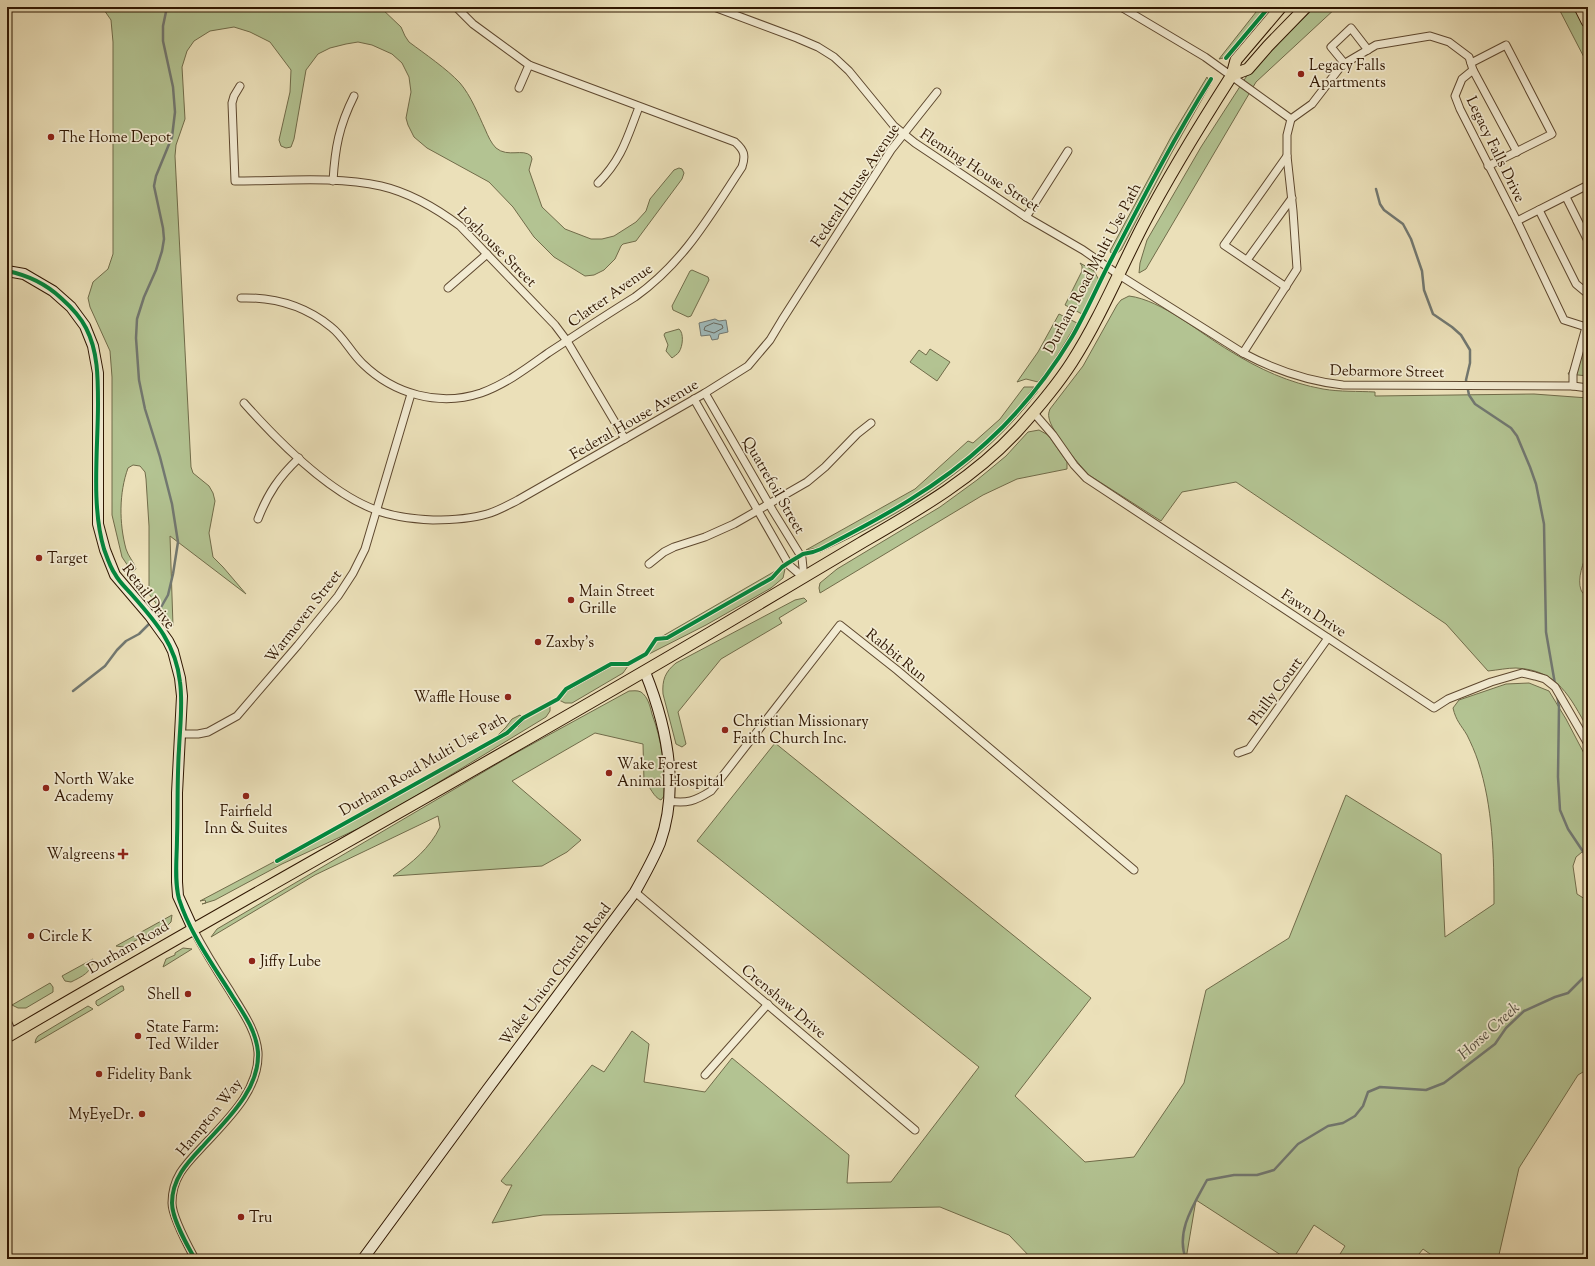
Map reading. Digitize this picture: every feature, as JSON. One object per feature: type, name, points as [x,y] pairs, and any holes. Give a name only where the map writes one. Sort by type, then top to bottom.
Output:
[{"type":"highway","points":[[1581,7],[1588,21]]},
{"type":"main road","name":"Durham Road","points":[[10,1035],[193,929],[361,835],[645,672],[905,518],[946,491],[993,454],[1014,434],[1033,412],[1071,363],[1092,328],[1141,228],[1176,164],[1232,75],[1236,60],[1281,7]]},
{"type":"main road","points":[[1232,75],[1248,69],[1306,7]]},
{"type":"street","name":"Clatter Avenue","points":[[241,298],[258,297],[279,301],[302,309],[319,318],[333,328],[363,364],[386,382],[411,394],[444,398],[479,393],[504,383],[635,297],[672,266],[704,225],[742,167],[744,154],[742,148],[735,142],[529,65],[473,24],[456,7]]},
{"type":"street","name":"Fleming House Street","points":[[714,7],[798,38],[818,47],[834,57],[849,71],[894,126],[904,135],[1026,217],[1083,250],[1119,275]]},
{"type":"street","points":[[1121,7],[1205,57],[1291,119]]},
{"type":"street","points":[[1345,64],[1331,47],[1351,28],[1368,50]]},
{"type":"street","points":[[1243,353],[1297,269],[1292,198],[1287,156],[1287,135],[1291,119],[1312,104],[1345,64],[1376,45],[1430,36],[1449,42],[1469,58],[1517,152]]},
{"type":"street","points":[[1472,66],[1506,45],[1552,134],[1488,166]]},
{"type":"street","points":[[519,88],[529,65]]},
{"type":"street","name":"Legacy Falls Drive","points":[[1472,66],[1462,79],[1455,96],[1460,109],[1517,221],[1564,320],[1587,323]]},
{"type":"street","name":"Loghouse Street","points":[[240,86],[234,96],[232,104],[235,182],[357,182],[382,186],[417,199],[444,214],[460,226],[555,325],[567,341],[625,439]]},
{"type":"street","name":"Federal House Avenue","points":[[244,403],[299,458],[332,486],[354,500],[376,511],[410,518],[452,520],[487,514],[518,500],[705,393],[748,366],[770,340],[891,150],[937,92]]},
{"type":"street","points":[[333,181],[335,157],[340,130],[354,96]]},
{"type":"street","points":[[598,183],[611,170],[621,155],[639,107]]},
{"type":"street","points":[[1026,217],[1068,151]]},
{"type":"street","points":[[1286,286],[1224,245],[1287,156]]},
{"type":"street","points":[[1517,221],[1588,185]]},
{"type":"street","points":[[1566,197],[1588,241]]},
{"type":"street","points":[[1247,260],[1292,198]]},
{"type":"street","points":[[1539,210],[1576,284],[1588,294]]},
{"type":"street","points":[[448,288],[487,254]]},
{"type":"street","name":"Retail Drive","points":[[7,271],[24,274],[53,291],[71,307],[86,326],[93,346],[98,372],[98,524],[105,550],[115,575],[159,628],[173,651],[180,678],[182,696],[177,793],[177,882],[178,896],[193,929]]},
{"type":"street","name":"Debarmore Street","points":[[1119,275],[1243,353],[1292,375],[1320,382],[1343,385],[1573,386],[1588,388]]},
{"type":"street","points":[[1573,386],[1573,374],[1587,323]]},
{"type":"street","name":"Quatrefoil Street","points":[[705,393],[802,558],[804,578]]},
{"type":"street","name":"Warmoven Street","points":[[179,734],[198,734],[208,732],[237,716],[338,596],[353,574],[365,549],[411,394]]},
{"type":"street","name":"Quatrefoil Street","points":[[694,399],[789,565],[804,578]]},
{"type":"street","name":"Fawn Drive","points":[[1033,412],[1053,435],[1074,465],[1086,478],[1434,708],[1448,699],[1509,676],[1522,674],[1546,680],[1555,687],[1588,744]]},
{"type":"street","points":[[649,564],[664,552],[674,547],[705,537],[734,524],[807,482],[825,467],[857,434],[871,423]]},
{"type":"street","points":[[258,519],[267,497],[284,472],[299,458]]},
{"type":"street","name":"Rabbit Run","points":[[668,801],[682,803],[697,800],[711,791],[840,625],[897,670],[1134,870]]},
{"type":"street","name":"Philly Court","points":[[1238,753],[1249,748],[1328,638]]},
{"type":"street","name":"Wake Union Church Road","points":[[363,1259],[635,892],[647,870],[660,842],[668,801],[669,778],[664,732],[656,698],[645,672]]},
{"type":"street","name":"Crenshaw Drive","points":[[635,892],[916,1130]]},
{"type":"street","name":"Hampton Way","points":[[193,929],[247,1018],[254,1034],[258,1050],[255,1075],[251,1086],[228,1117],[182,1169],[174,1187],[172,1204],[176,1219],[195,1259]]},
{"type":"street","points":[[705,1075],[768,1004]]},
{"type":"street","points":[[7,1022],[10,1035]]},
{"type":"green space","points":[[102,7],[380,7],[401,27],[409,42],[460,83],[471,99],[490,139],[496,148],[505,152],[524,153],[531,156],[532,159],[529,170],[542,207],[565,229],[591,239],[602,239],[614,236],[636,222],[646,211],[650,199],[674,170],[679,168],[682,169],[684,173],[682,179],[636,241],[623,244],[615,259],[604,270],[594,275],[585,276],[554,257],[534,237],[513,207],[489,182],[427,148],[414,137],[406,118],[411,92],[409,77],[402,63],[392,54],[372,45],[358,42],[330,48],[318,54],[306,70],[294,139],[291,147],[286,148],[281,146],[279,140],[290,92],[291,70],[270,42],[250,32],[234,27],[210,31],[194,41],[187,51],[182,67],[185,119],[176,145],[175,156],[191,467],[193,473],[209,486],[215,501],[209,533],[213,557],[246,594],[170,536],[173,626],[149,594],[149,526],[146,479],[145,472],[140,466],[133,465],[128,468],[123,488],[121,508],[122,529],[127,552],[136,569],[132,572],[122,557],[112,515],[112,377],[110,351],[90,307],[88,298],[93,282],[108,269],[113,254],[113,42],[111,20]]},
{"type":"green space","points":[[1260,7],[1266,7],[1223,58],[1219,59]]},
{"type":"green space","points":[[1270,7],[1274,7],[1238,50],[1231,56]]},
{"type":"green space","points":[[1315,7],[1337,7],[1256,82],[1146,269],[1139,273],[1140,263],[1147,240],[1201,147],[1248,74],[1262,57]]},
{"type":"green space","points":[[1558,7],[1574,7],[1588,33],[1588,65]]},
{"type":"green space","points":[[1207,77],[1208,80],[1161,159],[1111,253],[1110,251],[1171,137]]},
{"type":"green space","points":[[1210,85],[1171,154],[1121,250],[1116,254],[1166,158]]},
{"type":"green space","points":[[1080,263],[1094,271],[1099,280],[1082,314],[1065,305],[1082,271],[1082,266]]},
{"type":"green space","points":[[692,270],[708,277],[709,280],[691,316],[688,317],[673,310],[672,306],[690,271]]},
{"type":"green space","points":[[1129,296],[1155,304],[1168,311],[1252,364],[1286,379],[1323,389],[1336,391],[1375,392],[1375,396],[1534,394],[1588,398],[1588,552],[1580,576],[1580,586],[1583,593],[1588,598],[1588,729],[1568,696],[1561,687],[1552,680],[1542,674],[1530,670],[1516,668],[1488,671],[1446,624],[1236,482],[1182,492],[1161,521],[1089,475],[1072,456],[1060,439],[1051,424],[1049,413],[1050,409],[1083,366],[1117,305],[1121,300]]},
{"type":"green space","points":[[1059,314],[1077,323],[1050,367],[1038,382],[1026,379],[1017,382],[1038,352]]},
{"type":"green space","points":[[679,329],[682,333],[681,346],[678,353],[672,358],[666,351],[668,345],[664,335],[665,333]]},
{"type":"green space","points":[[930,349],[950,362],[937,381],[910,362],[919,350],[926,355]]},
{"type":"green space","points":[[1580,354],[1588,354],[1588,376],[1568,374]]},
{"type":"green space","points":[[1024,387],[1034,387],[998,430],[955,467],[912,496],[838,539],[814,549],[806,550],[915,489],[968,441],[973,443],[1000,419]]},
{"type":"green space","points":[[1037,390],[1038,391],[1016,417],[993,442],[940,485],[881,522],[820,552],[898,509],[947,477],[992,439],[1013,418]]},
{"type":"green space","points":[[1039,430],[1048,435],[1067,462],[1067,469],[1017,479],[983,495],[820,593],[820,583],[837,569],[940,507],[977,480],[1006,456],[1028,432]]},
{"type":"green space","points":[[782,568],[785,569],[783,578],[771,588],[706,625],[649,654],[650,648],[656,641],[667,640],[770,581],[777,576]]},
{"type":"green space","points":[[777,570],[768,578],[667,637],[661,637]]},
{"type":"green space","points":[[804,598],[807,601],[779,618],[782,623],[721,659],[678,712],[686,744],[682,747],[676,744],[663,694],[664,680],[669,670],[676,663],[795,600]]},
{"type":"green space","points":[[617,664],[628,666],[623,673],[572,703],[565,703],[559,700],[569,690]]},
{"type":"green space","points":[[1529,683],[1549,691],[1566,719],[1588,761],[1588,847],[1576,857],[1573,866],[1577,894],[1588,901],[1588,1069],[1578,1075],[1519,1168],[1498,1259],[1437,1259],[1423,1249],[1415,1259],[1337,1259],[1345,1246],[1314,1225],[1293,1259],[1287,1259],[1196,1200],[1186,1259],[1032,1259],[1009,1235],[940,1207],[543,1215],[492,1223],[512,1185],[506,1185],[501,1181],[592,1065],[604,1072],[632,1031],[649,1044],[644,1082],[705,1092],[732,1058],[849,1155],[847,1183],[891,1182],[979,1067],[697,841],[775,743],[1091,998],[1015,1096],[1085,1162],[1134,1157],[1184,1083],[1206,990],[1289,938],[1346,795],[1441,854],[1445,937],[1494,904],[1492,832],[1487,796],[1476,754],[1467,735],[1457,720],[1453,708],[1459,700],[1506,684]]},
{"type":"green space","points":[[629,691],[640,691],[645,696],[655,724],[660,744],[664,775],[664,796],[661,800],[656,797],[644,781],[643,744],[595,733],[512,781],[581,840],[567,852],[542,866],[393,876],[414,860],[431,842],[440,827],[438,816],[315,875],[211,937],[217,929],[514,754]]},
{"type":"green space","points":[[550,704],[550,711],[546,717],[364,826],[282,864],[215,900],[206,903],[205,900],[200,901],[385,803],[495,738],[512,719],[520,715],[522,717],[515,724],[518,727],[527,718]]},
{"type":"green space","points":[[172,915],[171,922],[167,926],[160,928],[123,947],[116,946]]},
{"type":"green space","points":[[183,948],[192,949],[163,967],[166,959],[175,955],[175,953]]},
{"type":"green space","points":[[93,959],[91,967],[86,974],[71,982],[65,981],[62,976]]},
{"type":"green space","points":[[50,983],[53,987],[53,992],[26,1008],[18,1008],[12,1005]]},
{"type":"green space","points":[[123,986],[124,990],[98,1006],[96,1004],[96,1001]]},
{"type":"green space","points":[[88,1006],[93,1009],[35,1043],[38,1036]]},
{"type":"water","points":[[715,319],[719,321],[726,320],[728,332],[719,334],[718,339],[712,340],[710,335],[701,336],[699,323]]},
{"type":"waterway","points":[[154,618],[168,595],[178,542],[172,504],[160,457],[145,409],[139,380],[136,338],[137,319],[144,297],[156,270],[164,239],[154,186],[156,176],[172,137],[175,112],[173,87],[163,41],[163,26],[167,7]]},
{"type":"waterway","points":[[1376,189],[1380,204],[1384,210],[1403,224],[1411,239],[1422,271],[1424,290],[1433,314],[1461,335],[1470,350],[1470,363],[1466,380],[1469,395],[1475,404],[1511,428],[1517,436],[1530,467],[1536,484],[1544,524],[1546,632],[1555,684]]},
{"type":"waterway","points":[[73,691],[105,666],[126,641],[139,634],[151,622]]},
{"type":"waterway","points":[[1557,695],[1559,707],[1558,777],[1560,810],[1568,829],[1588,859]]},
{"type":"waterway","name":"Horse Creek","points":[[1186,1259],[1183,1249],[1184,1228],[1192,1208],[1207,1180],[1234,1175],[1257,1175],[1274,1170],[1298,1144],[1328,1126],[1343,1123],[1355,1116],[1363,1106],[1368,1092],[1380,1087],[1426,1090],[1444,1083],[1495,1044],[1506,1028],[1524,1011],[1555,997],[1568,993],[1588,973]]},
{"type":"cycle path","points":[[1226,58],[1269,7]]},
{"type":"cycle path","name":"Durham Road Multi Use Path","points":[[277,861],[507,733],[523,718],[558,699],[566,689],[611,664],[628,664],[646,654],[656,639],[667,638],[772,578],[782,567],[803,554],[821,549],[886,514],[929,488],[968,458],[987,442],[1022,406],[1044,379],[1072,337],[1160,166],[1211,79]]},
{"type":"cycle path","points":[[7,271],[36,281],[49,288],[61,298],[81,319],[93,346],[98,384],[96,496],[100,532],[104,549],[119,580],[164,635],[178,669],[181,690],[181,707],[178,771],[177,892],[189,925],[210,962],[245,1016],[257,1044],[257,1066],[248,1092],[231,1115],[187,1164],[175,1186],[172,1203],[174,1217],[180,1232],[195,1259]]},
{"type":"place","name":"Legacy Falls Apartments","points":[[1301,74]]},
{"type":"place","name":"The Home Depot","points":[[51,137]]},
{"type":"place","name":"Target","points":[[39,558]]},
{"type":"place","name":"Main Street Grille","points":[[571,600]]},
{"type":"place","name":"Zaxby's","points":[[538,642]]},
{"type":"place","name":"Waffle House","points":[[508,697]]},
{"type":"place","name":"Christian Missionary Faith Church Inc.","points":[[725,730]]},
{"type":"place","name":"Wake Forest Animal Hospital","points":[[609,773]]},
{"type":"place","name":"North Wake Academy","points":[[46,788]]},
{"type":"place","name":"Fairfield Inn & Suites","points":[[246,796]]},
{"type":"place","name":"Walgreens","points":[[123,854]]},
{"type":"place","name":"Circle K","points":[[31,936]]},
{"type":"place","name":"Jiffy Lube","points":[[252,961]]},
{"type":"place","name":"Shell","points":[[188,994]]},
{"type":"place","name":"State Farm: Ted Wilder","points":[[138,1036]]},
{"type":"place","name":"Fidelity Bank","points":[[99,1074]]},
{"type":"place","name":"MyEyeDr.","points":[[142,1114]]},
{"type":"place","name":"Tru","points":[[241,1217]]}]
